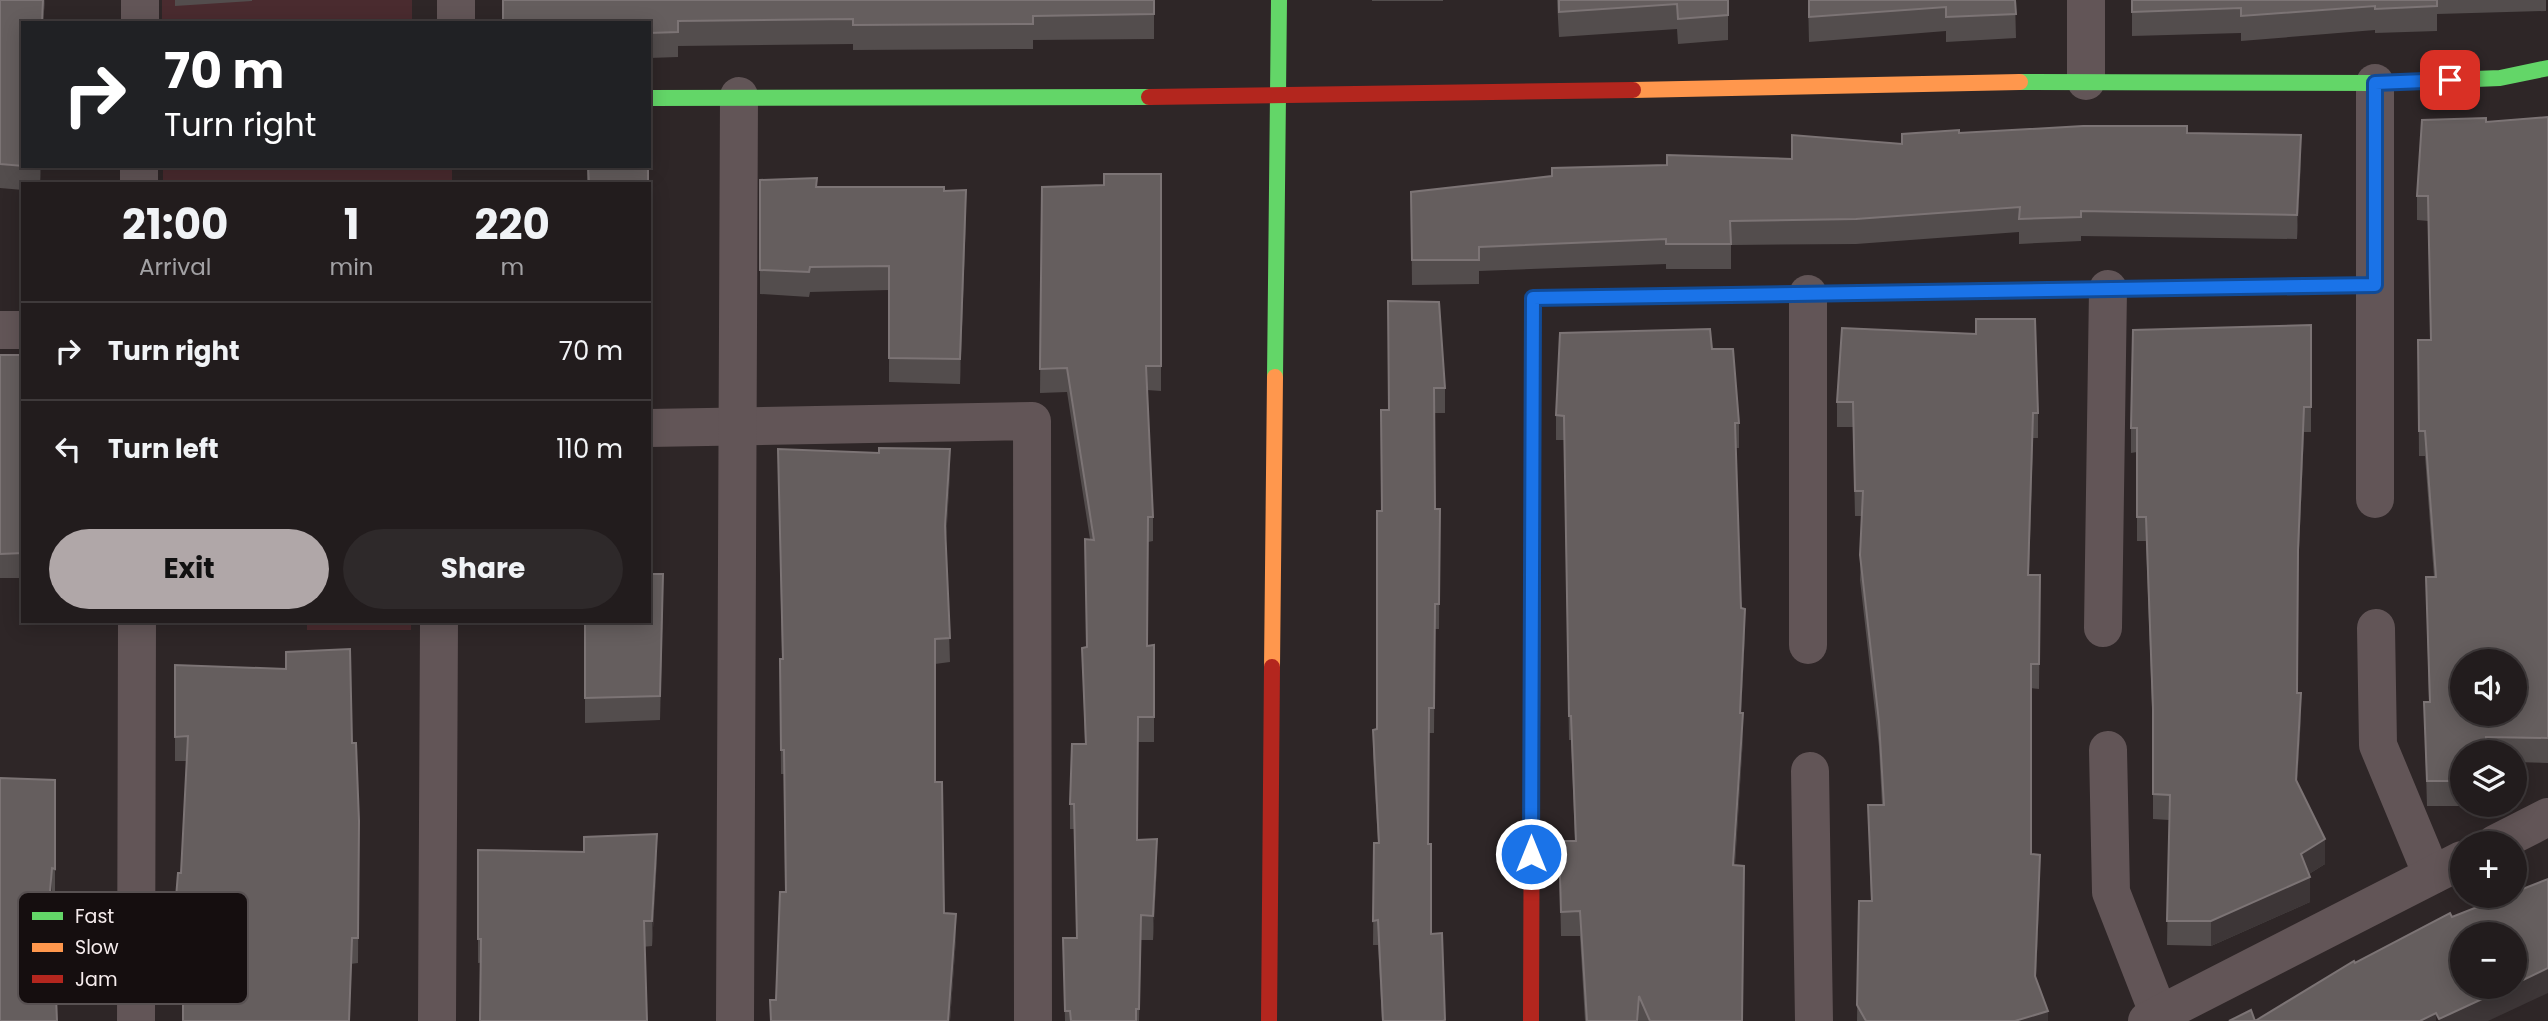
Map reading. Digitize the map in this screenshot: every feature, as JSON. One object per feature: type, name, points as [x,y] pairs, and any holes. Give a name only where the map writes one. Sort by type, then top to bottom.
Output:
[{"type":"street","points":[[140,0],[140,21]]},
{"type":"street","points":[[456,0],[456,21]]},
{"type":"street","points":[[1269,1021],[1279,0]]},
{"type":"street","points":[[2085,0],[2085,81]]},
{"type":"street","points":[[651,97],[1279,97],[2085,81],[2375,83],[2500,78],[2548,68]]},
{"type":"street","points":[[2375,83],[2375,499]]},
{"type":"street","points":[[735,1021],[739,96]]},
{"type":"street","points":[[1531,1021],[1533,298],[2375,285]]},
{"type":"street","points":[[2103,628],[2108,289]]},
{"type":"street","points":[[1808,294],[1808,645]]},
{"type":"street","points":[[0,330],[21,330]]},
{"type":"street","points":[[651,428],[1032,421],[1034,1021]]},
{"type":"street","points":[[136,892],[137,623]]},
{"type":"street","points":[[437,1021],[439,623]]},
{"type":"street","points":[[2108,750],[2111,892],[2153,1018],[2447,868],[2378,745],[2376,628]]},
{"type":"street","points":[[1810,771],[1814,1021]]},
{"type":"street","points":[[2521,831],[2548,817]]},
{"type":"shaded area","points":[[162,0],[412,0],[412,21],[162,21]]},
{"type":"shaded area","points":[[163,168],[452,168],[452,182],[163,182]]},
{"type":"shaded area","points":[[307,623],[411,623],[411,630],[307,630]]},
{"type":"building","points":[[0,0],[43,0],[42,21],[21,21],[21,166],[0,164]]},
{"type":"building","points":[[503,0],[1154,0],[1154,14],[1033,16],[1033,24],[853,25],[853,19],[678,21],[678,32],[651,33],[651,21],[503,21]]},
{"type":"building","points":[[1559,0],[1728,0],[1728,15],[1678,19],[1677,4],[1559,12]]},
{"type":"building","points":[[1809,0],[2015,0],[2016,14],[1946,17],[1946,7],[1809,17]]},
{"type":"building","points":[[2132,0],[2437,0],[2437,6],[2375,9],[2375,6],[2241,16],[2241,8],[2132,12]]},
{"type":"building","points":[[2548,117],[2548,738],[2486,737],[2486,740],[2450,740],[2450,781],[2427,781],[2424,702],[2430,702],[2426,577],[2436,577],[2425,431],[2419,431],[2418,340],[2431,340],[2428,196],[2417,196],[2422,120],[2486,118],[2486,122]]},
{"type":"building","points":[[2083,126],[2187,126],[2187,133],[2301,135],[2297,215],[2081,211],[2081,217],[2019,219],[2020,207],[1856,219],[1730,221],[1731,244],[1666,244],[1666,239],[1479,247],[1479,260],[1412,260],[1411,192],[1552,176],[1552,168],[1667,165],[1667,155],[1792,159],[1792,135],[1902,144],[1902,134]]},
{"type":"building","points":[[588,168],[648,168],[648,182],[589,182]]},
{"type":"building","points":[[1104,174],[1161,174],[1161,366],[1146,366],[1153,517],[1148,517],[1147,646],[1154,645],[1154,717],[1138,717],[1137,840],[1157,839],[1153,916],[1141,915],[1139,1009],[1136,1009],[1136,1021],[1071,1021],[1070,1011],[1065,1011],[1063,938],[1077,938],[1074,804],[1070,804],[1072,744],[1086,744],[1082,648],[1087,647],[1085,539],[1094,540],[1067,368],[1040,369],[1042,187],[1104,185]]},
{"type":"building","points":[[817,178],[816,187],[944,187],[944,191],[966,190],[960,359],[889,358],[889,266],[810,267],[809,272],[760,270],[760,180]]},
{"type":"building","points":[[1388,301],[1439,302],[1445,388],[1434,388],[1435,509],[1440,509],[1439,604],[1435,604],[1434,708],[1429,708],[1428,844],[1431,844],[1431,934],[1442,933],[1443,1021],[1383,1021],[1378,920],[1373,921],[1374,843],[1379,843],[1373,730],[1377,729],[1377,511],[1382,511],[1381,410],[1389,410]]},
{"type":"building","points":[[1976,319],[2035,319],[2038,413],[2033,413],[2028,575],[2040,575],[2039,664],[2031,664],[2031,854],[2040,855],[2035,976],[2048,1011],[2015,1021],[1866,1021],[1857,1005],[1859,901],[1872,901],[1868,805],[1884,805],[1879,722],[1860,555],[1863,491],[1855,491],[1853,402],[1837,402],[1842,328],[1976,334]]},
{"type":"building","points":[[2311,325],[2311,407],[2304,407],[2298,550],[2297,693],[2301,693],[2296,780],[2325,839],[2301,854],[2310,877],[2211,921],[2167,921],[2170,795],[2153,794],[2153,709],[2146,517],[2137,517],[2137,428],[2131,428],[2133,330]]},
{"type":"building","points":[[1710,329],[1712,349],[1733,349],[1739,423],[1735,423],[1741,608],[1745,609],[1740,713],[1743,713],[1733,865],[1744,866],[1742,1021],[1650,1021],[1639,996],[1637,1021],[1587,1021],[1580,911],[1561,912],[1559,841],[1576,841],[1569,716],[1564,416],[1556,415],[1560,333]]},
{"type":"building","points":[[0,355],[21,355],[21,553],[0,554]]},
{"type":"building","points":[[879,448],[950,449],[945,526],[950,638],[935,639],[935,782],[942,782],[944,913],[956,914],[948,1021],[771,1021],[770,1000],[776,1000],[780,892],[786,892],[784,750],[781,750],[780,659],[783,659],[778,449],[879,453]]},
{"type":"building","points":[[651,574],[663,574],[660,696],[585,698],[585,623],[651,623]]},
{"type":"building","points":[[350,649],[352,743],[356,743],[359,821],[358,938],[352,938],[349,1021],[183,1021],[183,1004],[248,1004],[248,892],[176,892],[178,873],[181,873],[188,736],[175,737],[175,665],[286,669],[286,652]]},
{"type":"building","points":[[0,778],[55,780],[55,869],[52,868],[50,892],[18,892],[18,1004],[56,1004],[57,1021],[0,1021]]},
{"type":"building","points":[[657,834],[652,921],[644,921],[647,1021],[480,1021],[478,850],[584,852],[584,837]]},
{"type":"building","points":[[2548,879],[2548,968],[2527,978],[2527,922],[2450,922],[2450,999],[2482,999],[2439,1019],[2436,1013],[2420,1021],[2255,1021],[2354,961],[2355,963],[2450,913],[2452,917],[2475,908],[2527,908],[2527,887]]},
{"type":"building","points":[[2251,1010],[2255,1021],[2229,1021]]},
{"type":"traffic: fast","points":[[1275,377],[1279,0]]},
{"type":"traffic: fast","points":[[2020,82],[2375,83],[2500,78],[2548,68]]},
{"type":"traffic: fast","points":[[651,98],[1149,97]]},
{"type":"traffic: fast","points":[[1908,292],[2375,285]]},
{"type":"traffic: slow","points":[[1633,90],[2020,82]]},
{"type":"traffic: slow","points":[[1532,734],[1533,328]]},
{"type":"traffic: slow","points":[[1272,667],[1275,377]]},
{"type":"traffic: jam","points":[[1149,97],[1633,90]]},
{"type":"traffic: jam","points":[[1533,328],[1533,298],[1908,292]]},
{"type":"traffic: jam","points":[[1269,1021],[1272,667]]},
{"type":"traffic: jam","points":[[1531,1021],[1532,734]]},
{"type":"route","points":[[1531,854],[1533,298],[2375,285],[2375,83],[2450,80]]}]
